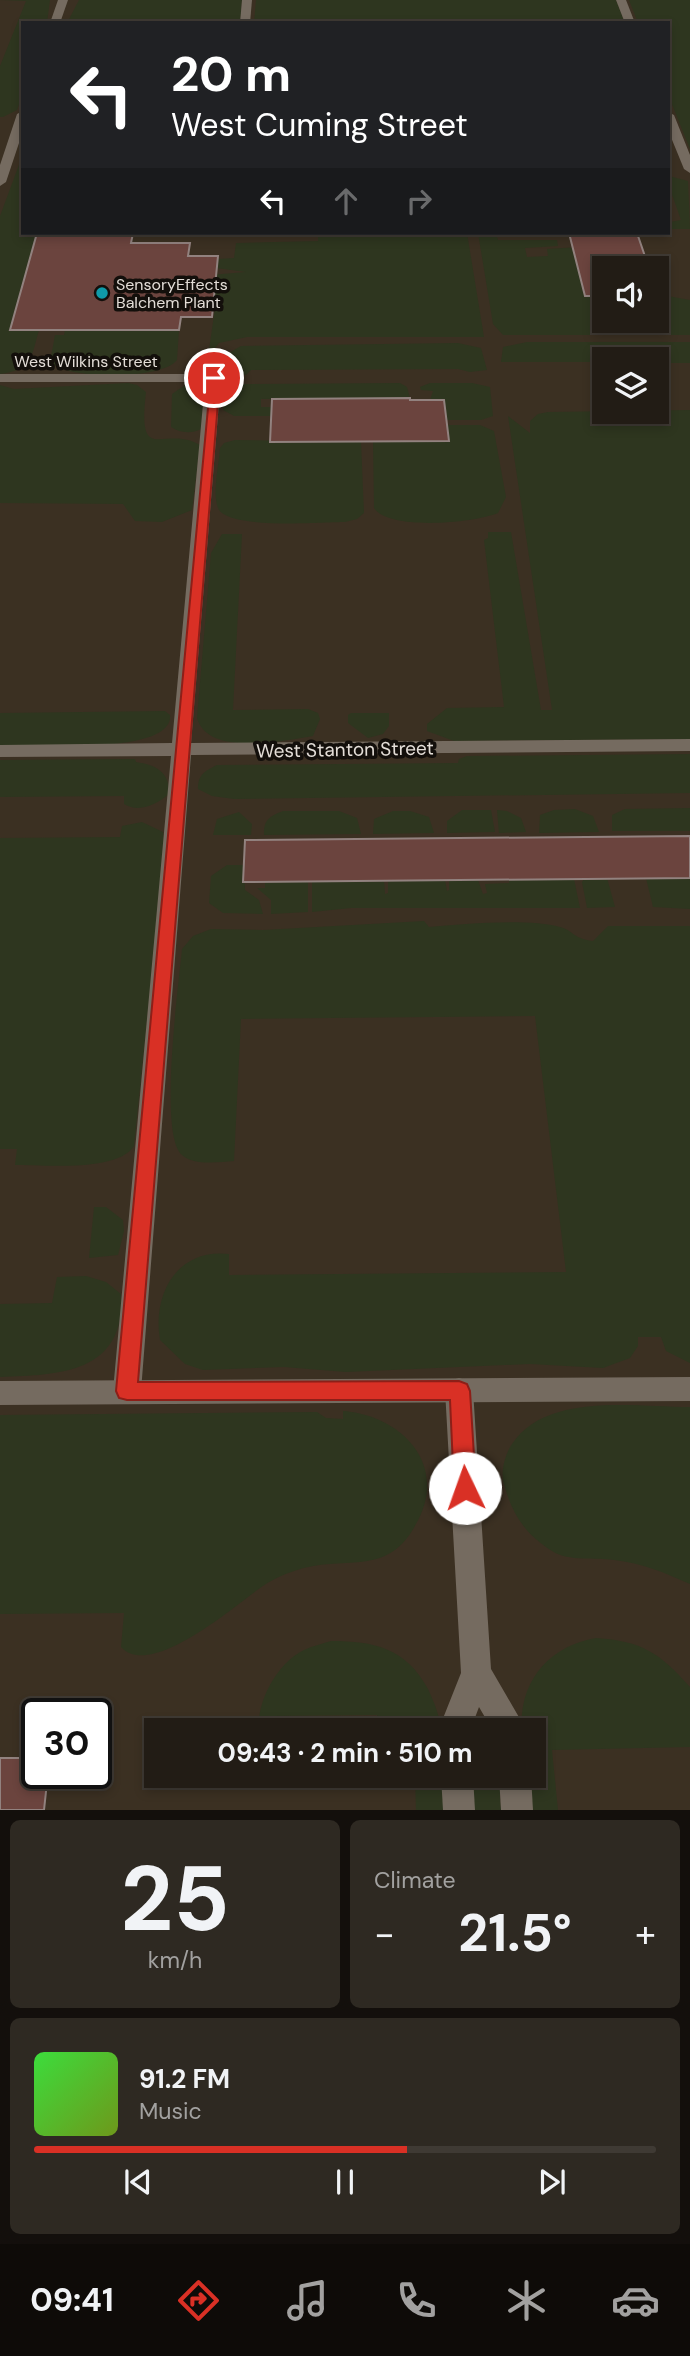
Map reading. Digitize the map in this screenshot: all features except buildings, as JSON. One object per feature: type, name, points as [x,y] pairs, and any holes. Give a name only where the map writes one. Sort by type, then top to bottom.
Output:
[{"type":"street","points":[[56,21],[63,0]]},
{"type":"street","points":[[245,21],[247,0]]},
{"type":"street","points":[[621,0],[629,21]]},
{"type":"street","points":[[670,120],[690,169]]},
{"type":"street","points":[[0,182],[18,143],[21,126]]},
{"type":"street","points":[[127,1391],[215,354]]},
{"type":"street","name":"West Wilkins Street","points":[[0,378],[214,378]]},
{"type":"street","name":"West Stanton Street","points":[[0,751],[690,745]]},
{"type":"street","points":[[0,1393],[690,1389]]},
{"type":"street","points":[[459,1391],[476,1673],[459,1718]]},
{"type":"street","points":[[476,1673],[503,1718]]},
{"type":"street","points":[[458,1788],[459,1810]]},
{"type":"street","points":[[516,1788],[517,1810]]},
{"type":"shaded area","points":[[0,0],[690,0],[690,1810],[0,1810]]},
{"type":"green space","points":[[0,0],[50,0],[47,21],[21,21],[21,99],[17,110],[0,117],[0,66],[26,1]]},
{"type":"green space","points":[[79,0],[242,0],[240,21],[68,21]]},
{"type":"green space","points":[[256,0],[616,0],[624,21],[254,21]]},
{"type":"green space","points":[[629,0],[690,0],[690,149],[670,99],[670,21],[637,21]]},
{"type":"green space","points":[[21,159],[21,235],[36,235],[10,330],[39,330],[32,355],[24,366],[0,374],[0,216]]},
{"type":"green space","points":[[670,176],[688,181],[690,229],[670,229],[670,222],[681,220],[670,189]]},
{"type":"green space","points":[[318,235],[467,235],[484,337],[247,337],[219,343],[208,357],[215,308],[182,307],[210,275],[246,272],[216,268],[217,259],[234,258],[236,243],[318,241]]},
{"type":"green space","points":[[478,235],[497,235],[498,240],[557,240],[558,246],[525,248],[527,257],[548,256],[547,249],[579,247],[585,296],[592,296],[592,333],[669,333],[669,296],[690,300],[690,335],[503,335],[493,324]]},
{"type":"green space","points":[[65,330],[179,330],[177,360],[168,367],[135,374],[94,375],[59,368],[50,362],[55,335],[64,335]]},
{"type":"green space","points":[[527,342],[690,342],[690,363],[669,363],[669,347],[592,347],[592,362],[501,362],[503,347]]},
{"type":"green space","points":[[458,343],[481,348],[487,370],[251,370],[246,375],[231,372],[226,368],[227,354],[241,346]]},
{"type":"green space","points":[[128,383],[137,385],[146,392],[144,415],[150,437],[187,440],[200,445],[192,510],[162,522],[135,521],[123,504],[0,503],[0,385],[14,389]]},
{"type":"green space","points":[[400,383],[407,387],[410,398],[261,399],[261,407],[271,407],[271,416],[234,416],[223,410],[224,391],[237,384]]},
{"type":"green space","points":[[430,383],[472,383],[490,387],[493,416],[481,420],[446,420],[430,400],[433,391],[421,390],[420,387]]},
{"type":"green space","points":[[185,385],[196,388],[205,400],[201,429],[193,432],[182,432],[171,427],[172,394]]},
{"type":"green space","points":[[669,410],[690,410],[690,739],[454,741],[427,731],[427,724],[447,708],[504,707],[484,540],[488,538],[488,532],[511,532],[541,710],[552,710],[508,416],[530,433],[530,421],[538,414],[548,412],[592,411],[592,424],[669,424]]},
{"type":"green space","points":[[447,425],[480,425],[494,431],[506,497],[498,513],[471,520],[433,523],[396,520],[374,508],[373,442],[448,441]]},
{"type":"green space","points":[[235,440],[361,442],[364,513],[357,519],[345,522],[297,523],[256,522],[225,515],[216,502],[220,448],[224,443]]},
{"type":"green space","points":[[222,534],[242,534],[233,710],[308,709],[318,713],[320,719],[313,736],[266,743],[231,742],[216,738],[204,730],[197,718],[211,553]]},
{"type":"green space","points":[[165,711],[170,715],[165,728],[149,737],[126,743],[0,745],[0,713]]},
{"type":"green space","points":[[389,713],[389,726],[383,734],[368,738],[348,723],[348,715]]},
{"type":"green space","points":[[690,754],[690,793],[234,799],[212,796],[198,789],[203,774],[217,765],[458,763],[459,759],[467,756]]},
{"type":"green space","points":[[135,759],[136,762],[150,765],[164,775],[169,794],[141,808],[124,804],[124,796],[0,797],[0,760]]},
{"type":"green space","points":[[690,808],[690,831],[612,831],[612,815],[625,809]]},
{"type":"green space","points":[[575,809],[593,816],[599,832],[539,833],[540,815],[554,810]]},
{"type":"green space","points":[[462,810],[491,810],[495,832],[447,833],[447,821]]},
{"type":"green space","points":[[497,810],[507,811],[521,818],[526,832],[499,833]]},
{"type":"green space","points":[[283,811],[339,811],[357,818],[361,834],[264,835],[268,819]]},
{"type":"green space","points":[[393,811],[410,811],[429,817],[434,833],[373,834],[374,819]]},
{"type":"green space","points":[[239,812],[252,824],[251,835],[213,835],[217,819]]},
{"type":"green space","points":[[142,822],[163,832],[165,845],[134,1146],[113,1160],[97,1163],[61,1166],[15,1165],[17,1149],[0,1149],[0,838],[120,837],[122,826]]},
{"type":"green space","points":[[227,865],[244,865],[245,890],[259,900],[263,914],[223,913],[209,903],[211,876]]},
{"type":"green space","points":[[607,878],[615,907],[587,908],[582,882],[584,879]]},
{"type":"green space","points":[[646,878],[690,878],[690,909],[653,907]]},
{"type":"green space","points":[[509,879],[574,879],[580,908],[351,908],[312,912],[312,881],[384,880],[385,894],[388,893],[388,880],[445,880],[447,891],[449,880],[478,880],[483,894],[487,893],[485,884],[509,883]]},
{"type":"green space","points":[[265,881],[308,881],[308,912],[271,914],[271,900],[257,888],[265,888]]},
{"type":"green space","points":[[424,921],[429,927],[495,922],[547,924],[593,941],[608,926],[690,926],[690,1363],[666,1351],[661,1337],[638,1337],[638,1346],[630,1358],[603,1368],[530,1364],[346,1372],[284,1367],[203,1370],[185,1364],[160,1340],[160,1306],[172,1277],[196,1258],[211,1254],[229,1254],[229,1275],[566,1272],[535,1016],[241,1019],[234,1161],[193,1161],[182,1155],[175,1142],[171,1119],[174,1024],[182,949],[193,936],[211,929],[263,930]]},
{"type":"green space","points":[[94,1207],[106,1207],[123,1220],[124,1231],[118,1255],[89,1258]]},
{"type":"green space","points":[[86,1276],[106,1282],[121,1294],[120,1320],[113,1340],[101,1354],[66,1371],[0,1377],[0,1304],[52,1303],[57,1277]]},
{"type":"green space","points":[[593,1406],[690,1407],[690,1584],[634,1563],[574,1558],[559,1554],[534,1538],[521,1522],[507,1495],[503,1469],[509,1448],[527,1427],[547,1416],[569,1409]]},
{"type":"green space","points":[[343,1411],[384,1422],[401,1433],[414,1447],[423,1463],[427,1482],[425,1502],[412,1532],[392,1552],[370,1561],[312,1566],[293,1571],[260,1588],[192,1636],[152,1654],[134,1655],[121,1647],[124,1613],[0,1614],[0,1415],[317,1412],[326,1418],[343,1419]]},
{"type":"green space","points":[[596,1638],[626,1642],[649,1651],[669,1665],[690,1687],[690,1747],[552,1750],[558,1810],[529,1810],[527,1788],[546,1788],[546,1718],[522,1718],[525,1697],[540,1669],[564,1649]]},
{"type":"green space","points":[[331,1641],[361,1643],[375,1645],[399,1656],[410,1664],[428,1689],[439,1718],[377,1718],[377,1715],[259,1718],[265,1696],[277,1674],[294,1656]]},
{"type":"green space","points":[[415,1788],[444,1788],[445,1810],[416,1810]]},
{"type":"green space","points":[[471,1788],[500,1788],[501,1810],[472,1810]]},
{"type":"place","name":"SensoryEffects Balchem Plant","points":[[102,293]]},
{"type":"route","points":[[214,378],[127,1391],[459,1391],[465,1488]]}]
